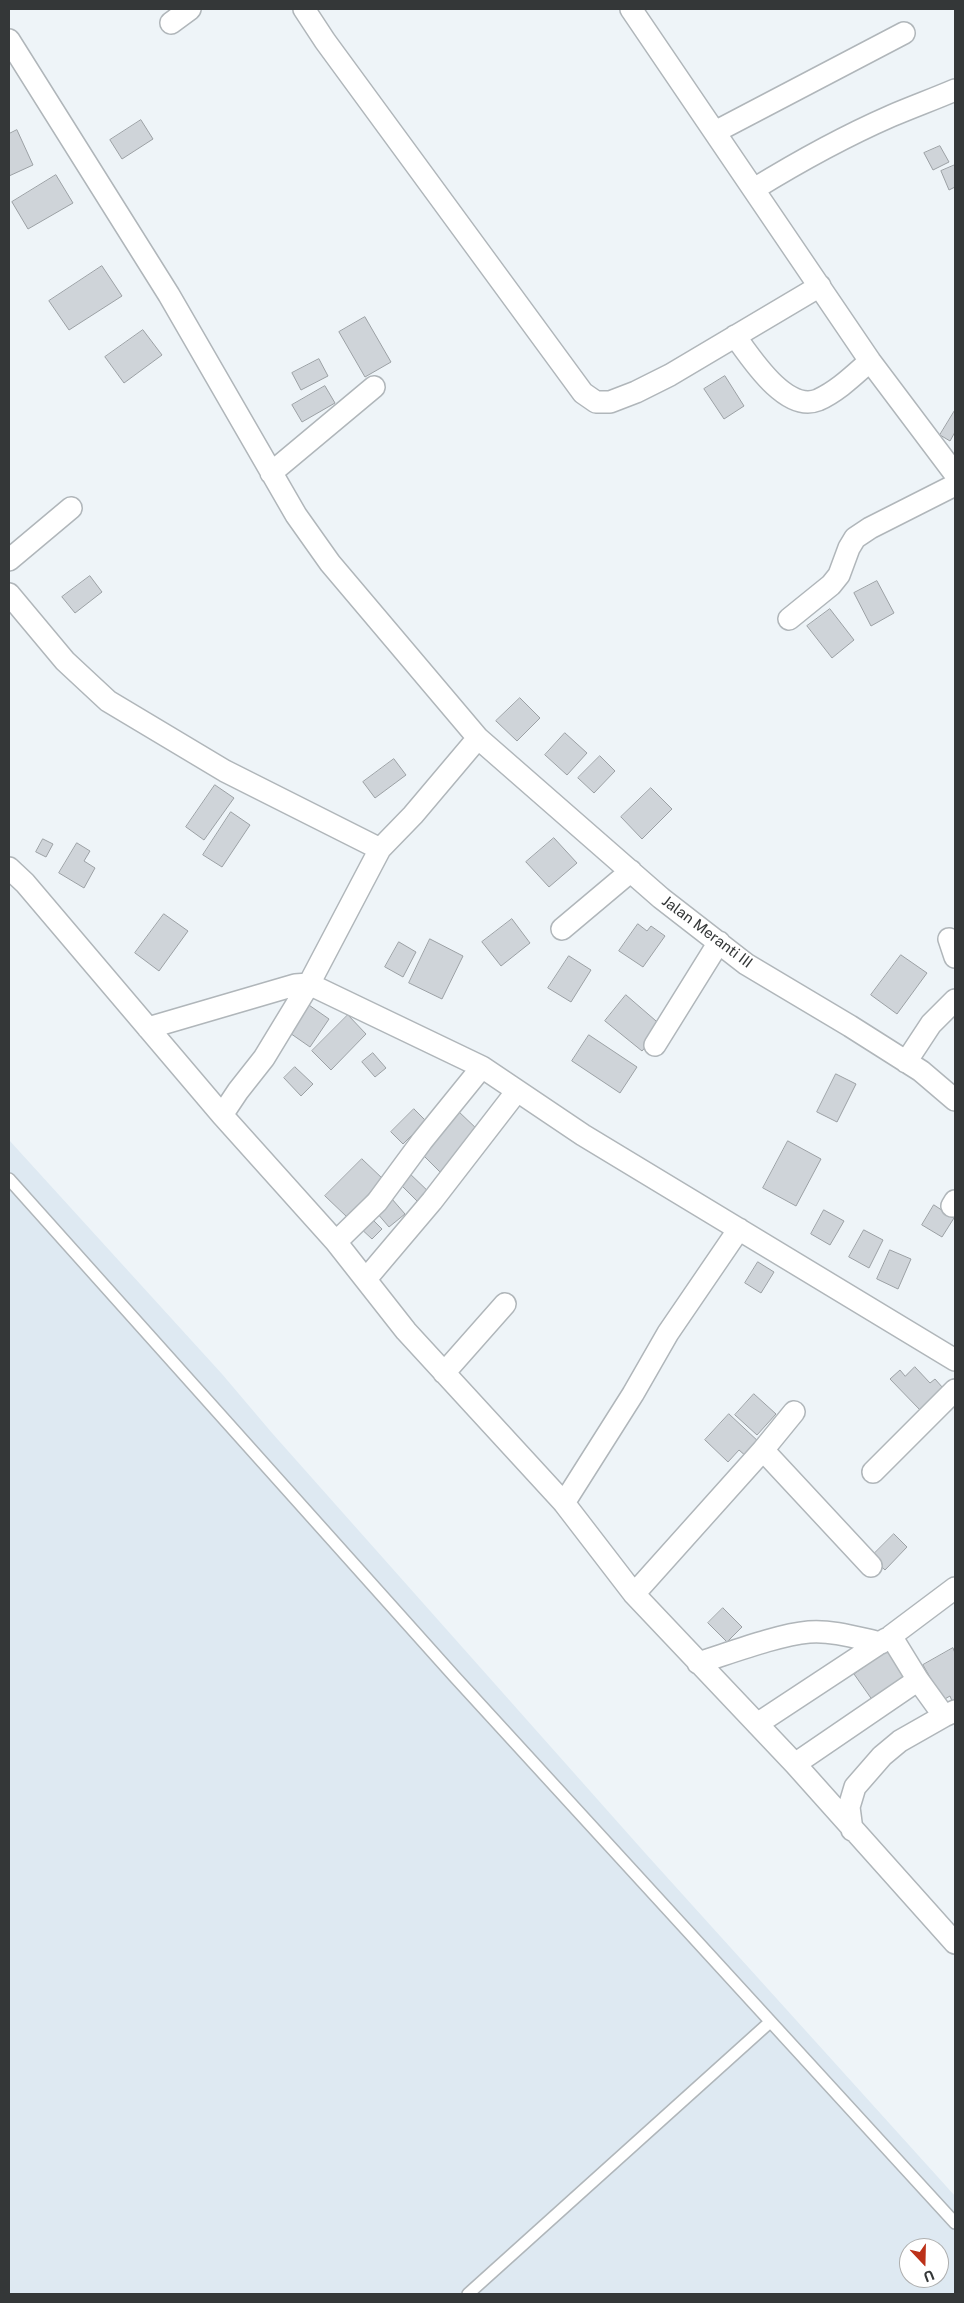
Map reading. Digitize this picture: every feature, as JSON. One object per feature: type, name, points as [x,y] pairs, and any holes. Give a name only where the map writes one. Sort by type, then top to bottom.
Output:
[{"type":"street","points":[[171,23],[190,9]]},
{"type":"street","points":[[304,9],[583,393],[596,402],[610,402],[636,392],[670,375],[820,286]]},
{"type":"street","points":[[631,9],[870,361],[955,474]]},
{"type":"street","points":[[715,132],[904,34]]},
{"type":"street","name":"Jalan Meranti III","points":[[9,40],[169,295],[271,473],[330,563],[478,738],[661,898],[746,964],[906,1062],[955,1100]]},
{"type":"street","points":[[754,189],[802,160],[832,145],[891,116],[955,90]]},
{"type":"street","points":[[735,336],[756,365],[779,389],[790,398],[808,402],[827,395],[846,382],[870,361]]},
{"type":"street","points":[[271,473],[374,387]]},
{"type":"street","points":[[788,619],[831,585],[839,575],[849,548],[855,538],[870,528],[955,485]]},
{"type":"street","points":[[9,560],[71,508]]},
{"type":"street","points":[[9,596],[65,661],[108,701],[226,772],[380,850]]},
{"type":"street","points":[[222,1115],[264,1058],[309,984],[380,850],[414,814],[478,738]]},
{"type":"street","points":[[9,868],[25,884],[222,1115],[336,1242],[406,1330],[564,1503],[634,1594],[795,1764],[955,1943]]},
{"type":"street","points":[[562,930],[631,871]]},
{"type":"street","points":[[655,1045],[719,942]]},
{"type":"street","points":[[148,1028],[295,985],[309,984],[482,1067],[583,1135],[955,1360]]},
{"type":"street","points":[[906,1062],[931,1024],[955,1000]]},
{"type":"street","points":[[336,1242],[377,1202],[422,1141],[482,1067]]},
{"type":"street","points":[[366,1280],[432,1201],[517,1090]]},
{"type":"street","points":[[564,1503],[633,1394],[668,1333],[739,1229]]},
{"type":"street","points":[[444,1373],[505,1304]]},
{"type":"street","points":[[873,1472],[955,1390]]},
{"type":"street","points":[[634,1594],[763,1450],[794,1412]]},
{"type":"street","points":[[763,1450],[871,1566]]},
{"type":"street","points":[[757,1724],[886,1639],[955,1588]]},
{"type":"street","points":[[698,1663],[752,1646],[809,1632],[886,1639],[918,1680],[950,1713],[900,1741],[882,1756],[855,1787],[849,1807],[852,1830]]},
{"type":"street","points":[[795,1764],[918,1680]]},
{"type":"lane","points":[[9,1179],[454,1676],[955,2224]]},
{"type":"lane","points":[[468,2294],[770,2022]]},
{"type":"shaded area","points":[[9,1140],[222,1374],[272,1433],[646,1854],[955,2196],[955,2294],[9,2294]]},
{"type":"building","points":[[141,120],[153,139],[122,159],[110,140]]},
{"type":"building","points":[[17,130],[33,165],[9,176],[9,134]]},
{"type":"building","points":[[940,146],[949,162],[933,170],[924,153]]},
{"type":"building","points":[[955,165],[955,187],[949,190],[941,171]]},
{"type":"building","points":[[56,175],[73,203],[28,229],[12,202]]},
{"type":"building","points":[[102,266],[122,296],[69,330],[49,301]]},
{"type":"building","points":[[365,317],[391,362],[365,377],[339,332]]},
{"type":"building","points":[[143,330],[162,355],[124,383],[105,357]]},
{"type":"building","points":[[319,359],[328,376],[301,390],[292,373]]},
{"type":"building","points":[[725,376],[744,406],[724,419],[704,389]]},
{"type":"building","points":[[325,386],[335,403],[302,422],[292,405]]},
{"type":"building","points":[[955,410],[955,432],[950,441],[940,435]]},
{"type":"building","points":[[90,576],[102,592],[75,613],[62,597]]},
{"type":"building","points":[[877,581],[894,613],[871,626],[854,593]]},
{"type":"building","points":[[830,609],[854,640],[832,658],[807,626]]},
{"type":"building","points":[[520,698],[540,718],[517,741],[496,721]]},
{"type":"building","points":[[565,733],[587,753],[567,775],[545,755]]},
{"type":"building","points":[[600,756],[615,771],[594,793],[578,778]]},
{"type":"building","points":[[394,759],[406,775],[375,798],[363,782]]},
{"type":"building","points":[[215,785],[234,798],[204,840],[186,827]]},
{"type":"building","points":[[651,788],[672,809],[642,839],[621,817]]},
{"type":"building","points":[[231,812],[250,825],[222,867],[203,855]]},
{"type":"building","points":[[554,838],[577,863],[549,887],[526,862]]},
{"type":"building","points":[[43,839],[53,844],[46,857],[36,852]]},
{"type":"building","points":[[77,843],[90,851],[84,861],[95,868],[84,888],[59,873]]},
{"type":"building","points":[[164,914],[188,931],[159,971],[135,953]]},
{"type":"building","points":[[512,919],[530,943],[501,966],[482,942]]},
{"type":"building","points":[[638,924],[647,931],[651,926],[665,936],[643,967],[619,951]]},
{"type":"building","points":[[430,939],[463,956],[442,999],[409,983]]},
{"type":"building","points":[[399,942],[416,952],[403,977],[385,967]]},
{"type":"building","points":[[901,955],[927,973],[897,1014],[871,995]]},
{"type":"building","points":[[569,956],[591,970],[571,1002],[548,988]]},
{"type":"building","points":[[626,995],[663,1027],[642,1051],[605,1021]]},
{"type":"building","points":[[306,1003],[329,1019],[310,1047],[287,1031]]},
{"type":"building","points":[[348,1015],[366,1034],[331,1070],[312,1051]]},
{"type":"building","points":[[589,1035],[637,1067],[620,1093],[572,1061]]},
{"type":"building","points":[[373,1053],[386,1068],[375,1077],[362,1062]]},
{"type":"building","points":[[295,1067],[313,1084],[301,1096],[284,1078]]},
{"type":"building","points":[[836,1074],[856,1084],[837,1122],[817,1112]]},
{"type":"building","points":[[414,1109],[426,1121],[403,1144],[391,1132]]},
{"type":"building","points":[[457,1110],[479,1131],[440,1172],[418,1150]]},
{"type":"building","points":[[788,1141],[821,1159],[796,1206],[763,1188]]},
{"type":"building","points":[[362,1159],[383,1179],[347,1217],[325,1196]]},
{"type":"building","points":[[406,1170],[432,1195],[422,1206],[396,1180]]},
{"type":"building","points":[[392,1199],[405,1214],[389,1227],[377,1213]]},
{"type":"building","points":[[934,1205],[954,1218],[942,1237],[922,1225]]},
{"type":"building","points":[[824,1210],[844,1221],[830,1245],[811,1234]]},
{"type":"building","points":[[368,1215],[382,1229],[372,1239],[358,1226]]},
{"type":"building","points":[[864,1230],[883,1240],[869,1268],[849,1257]]},
{"type":"building","points":[[890,1250],[911,1259],[898,1289],[877,1279]]},
{"type":"building","points":[[758,1262],[774,1272],[761,1293],[745,1283]]},
{"type":"building","points":[[915,1367],[930,1383],[935,1379],[943,1388],[920,1410],[890,1379],[900,1370],[905,1376]]},
{"type":"building","points":[[754,1394],[776,1414],[757,1435],[735,1415]]},
{"type":"building","points":[[729,1414],[760,1443],[747,1457],[739,1450],[728,1462],[705,1440]]},
{"type":"building","points":[[894,1534],[907,1547],[885,1570],[871,1557]]},
{"type":"building","points":[[723,1608],[742,1627],[727,1642],[708,1623]]},
{"type":"building","points":[[889,1648],[906,1679],[873,1701],[854,1674],[868,1664],[864,1658]]},
{"type":"building","points":[[953,1648],[955,1653],[955,1699],[952,1701],[950,1696],[943,1700],[923,1665]]}]
